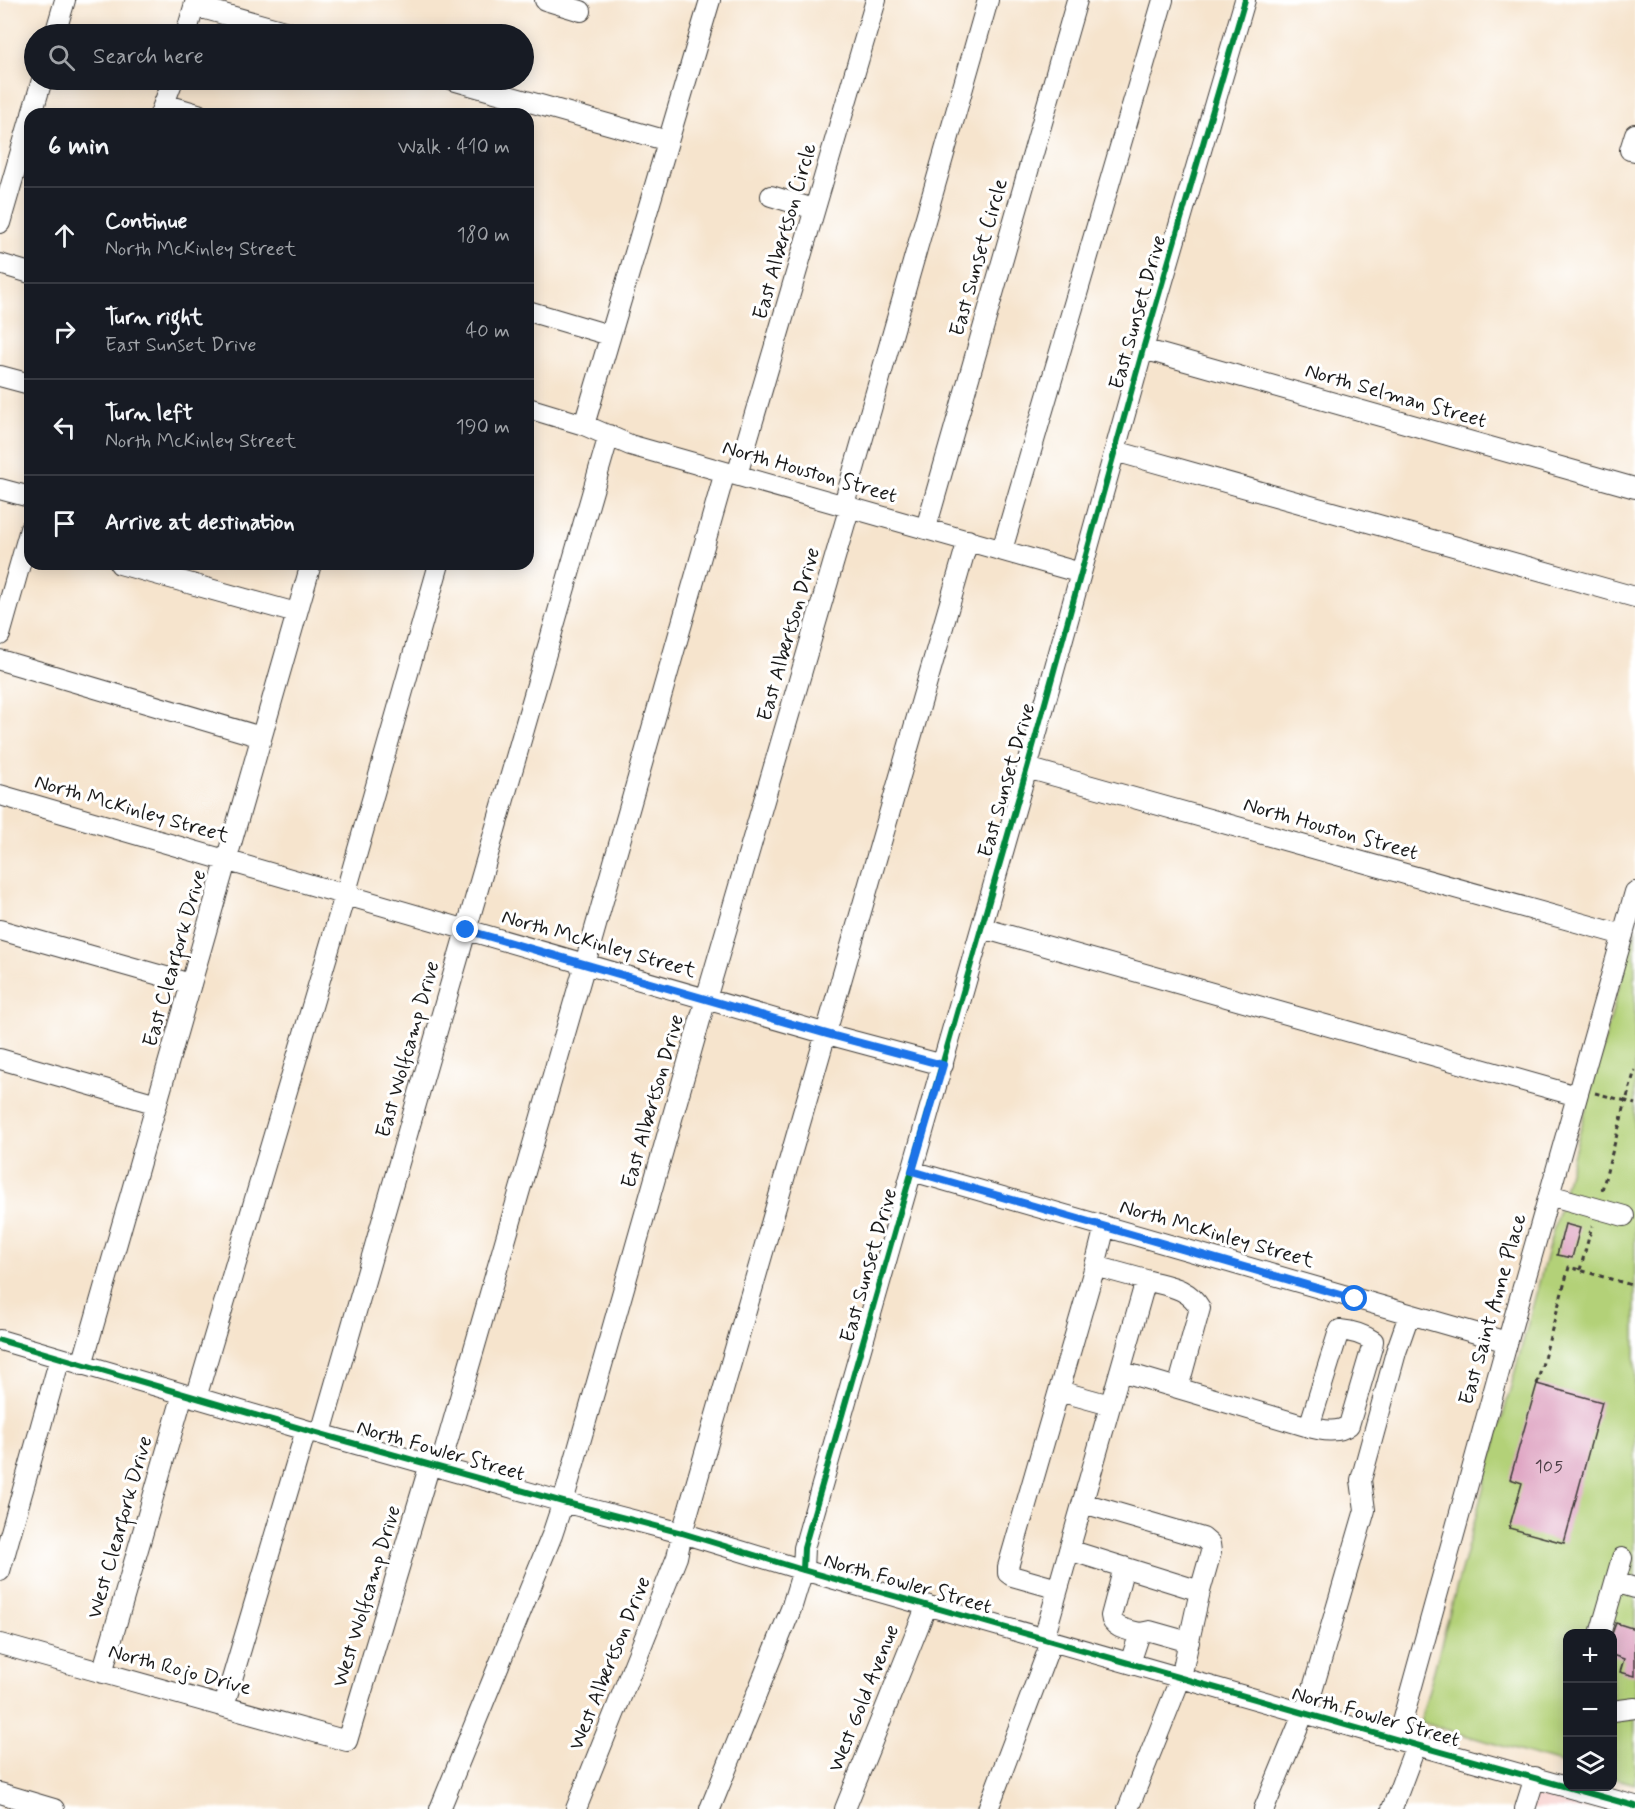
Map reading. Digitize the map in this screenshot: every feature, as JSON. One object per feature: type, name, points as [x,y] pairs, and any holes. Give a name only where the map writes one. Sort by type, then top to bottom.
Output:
[{"type":"street","points":[[58,24],[64,0]]},
{"type":"street","points":[[545,0],[580,11]]},
{"type":"street","points":[[584,425],[609,334],[710,0]]},
{"type":"street","name":"East Albertson Circle","points":[[585,964],[731,474],[803,253],[876,0]]},
{"type":"street","name":"East Albertson Drive","points":[[440,1809],[552,1535],[563,1502],[847,505],[988,0]]},
{"type":"street","name":"East Sunset Circle","points":[[926,528],[1077,0]]},
{"type":"street","points":[[1002,550],[1163,0]]},
{"type":"street","name":"East Sunset Drive","points":[[710,1809],[791,1610],[803,1570],[804,1548],[982,928],[1143,349],[1245,0]]},
{"type":"street","points":[[189,24],[195,3],[263,24]]},
{"type":"street","points":[[34,108],[39,90]]},
{"type":"street","points":[[162,108],[169,90]]},
{"type":"street","points":[[487,90],[668,141]]},
{"type":"street","points":[[0,223],[8,167],[24,133]]},
{"type":"street","points":[[1635,134],[1630,150],[1635,151]]},
{"type":"street","points":[[771,196],[814,209]]},
{"type":"street","points":[[0,264],[24,271]]},
{"type":"street","points":[[534,313],[609,334]]},
{"type":"street","name":"North Selman Street","points":[[1143,349],[1635,488]]},
{"type":"street","points":[[0,376],[24,382]]},
{"type":"street","name":"North Houston Street","points":[[534,410],[584,425],[630,445],[1081,573]]},
{"type":"street","name":"East Wolfcamp Drive","points":[[224,1706],[314,1432],[466,930],[609,435]]},
{"type":"street","points":[[1115,451],[1635,597]]},
{"type":"street","points":[[0,489],[24,495]]},
{"type":"street","name":"West Albertson Drive","points":[[576,1809],[677,1557],[968,540]]},
{"type":"street","points":[[0,635],[3,612],[24,550]]},
{"type":"street","points":[[142,570],[296,613]]},
{"type":"street","name":"East Clearfork Drive","points":[[82,1365],[309,570]]},
{"type":"street","name":"West Clearfork Drive","points":[[102,1673],[345,895],[437,570]]},
{"type":"street","points":[[0,660],[261,737]]},
{"type":"street","name":"North Houston Street","points":[[1027,768],[1623,935]]},
{"type":"street","name":"North McKinley Street","points":[[0,795],[827,1034],[943,1065]]},
{"type":"street","name":"East Saint Anne Place","points":[[1397,1740],[1549,1195],[1584,1094],[1635,892]]},
{"type":"street","points":[[982,928],[1584,1094]]},
{"type":"street","points":[[0,930],[191,984]]},
{"type":"street","name":"West Wolfcamp Drive","points":[[346,1741],[435,1465],[585,964]]},
{"type":"street","points":[[0,1059],[157,1104]]},
{"type":"street","name":"North McKinley Street","points":[[912,1171],[1508,1342]]},
{"type":"street","points":[[1549,1195],[1624,1216]]},
{"type":"street","points":[[1058,1589],[1012,1576],[1008,1572],[1008,1567],[1105,1226]]},
{"type":"street","points":[[1095,1266],[1185,1291],[1194,1298],[1200,1308],[1178,1388]]},
{"type":"street","points":[[988,1809],[1048,1639],[1058,1589],[1146,1280]]},
{"type":"street","points":[[1345,1330],[1355,1299]]},
{"type":"street","points":[[1264,1809],[1311,1695],[1365,1510],[1361,1480],[1396,1352],[1409,1315]]},
{"type":"street","points":[[1120,1371],[1309,1427],[1338,1431],[1348,1425],[1372,1347],[1372,1341],[1367,1337],[1340,1330],[1309,1427]]},
{"type":"street","name":"North Fowler Street","points":[[0,1340],[314,1432],[682,1533],[803,1570],[1397,1740],[1563,1784]]},
{"type":"street","points":[[0,1571],[60,1358]]},
{"type":"street","points":[[1059,1391],[1110,1405]]},
{"type":"street","points":[[1083,1503],[1203,1538],[1210,1544],[1211,1552],[1181,1677],[1128,1809]]},
{"type":"street","points":[[1069,1550],[1200,1591]]},
{"type":"street","points":[[1601,1629],[1622,1558]]},
{"type":"street","points":[[1124,1567],[1111,1616],[1114,1625],[1140,1633],[1150,1631],[1189,1642]]},
{"type":"street","points":[[1615,1582],[1635,1588]]},
{"type":"street","name":"West Gold Avenue","points":[[845,1809],[927,1605]]},
{"type":"street","points":[[1131,1663],[1140,1633]]},
{"type":"street","name":"North Rojo Drive","points":[[0,1644],[346,1741]]},
{"type":"street","points":[[1617,1710],[1635,1708]]},
{"type":"street","points":[[1392,1809],[1416,1745]]},
{"type":"street","points":[[1525,1809],[1535,1777]]},
{"type":"street","name":"North Fowler Street","points":[[1587,1791],[1635,1806]]},
{"type":"street","points":[[0,1793],[54,1809]]},
{"type":"path","points":[[1580,1270],[1635,1070]]},
{"type":"path","points":[[1584,1094],[1635,1104]]},
{"type":"path","points":[[1537,1384],[1569,1267],[1635,1286]]},
{"type":"shaded area","points":[[1530,1792],[1589,1809],[1525,1809]]},
{"type":"green space","points":[[1635,928],[1635,1784],[1617,1779],[1617,1629],[1563,1629],[1563,1764],[1420,1722]]},
{"type":"building","points":[[1565,1224],[1580,1228],[1572,1258],[1557,1255]]},
{"type":"building","points":[[1537,1384],[1602,1402],[1564,1543],[1509,1528],[1522,1483],[1510,1479]]},
{"type":"building","points":[[1616,1623],[1635,1629],[1635,1676],[1620,1672],[1624,1659],[1617,1657],[1617,1629],[1614,1629]]},
{"type":"cycle path","points":[[803,1570],[804,1548],[1027,768],[1143,349],[1245,0]]},
{"type":"cycle path","points":[[0,1340],[306,1430],[682,1533],[803,1570],[1635,1806]]},
{"type":"route","points":[[466,930],[943,1065],[912,1171],[1355,1299]]}]
